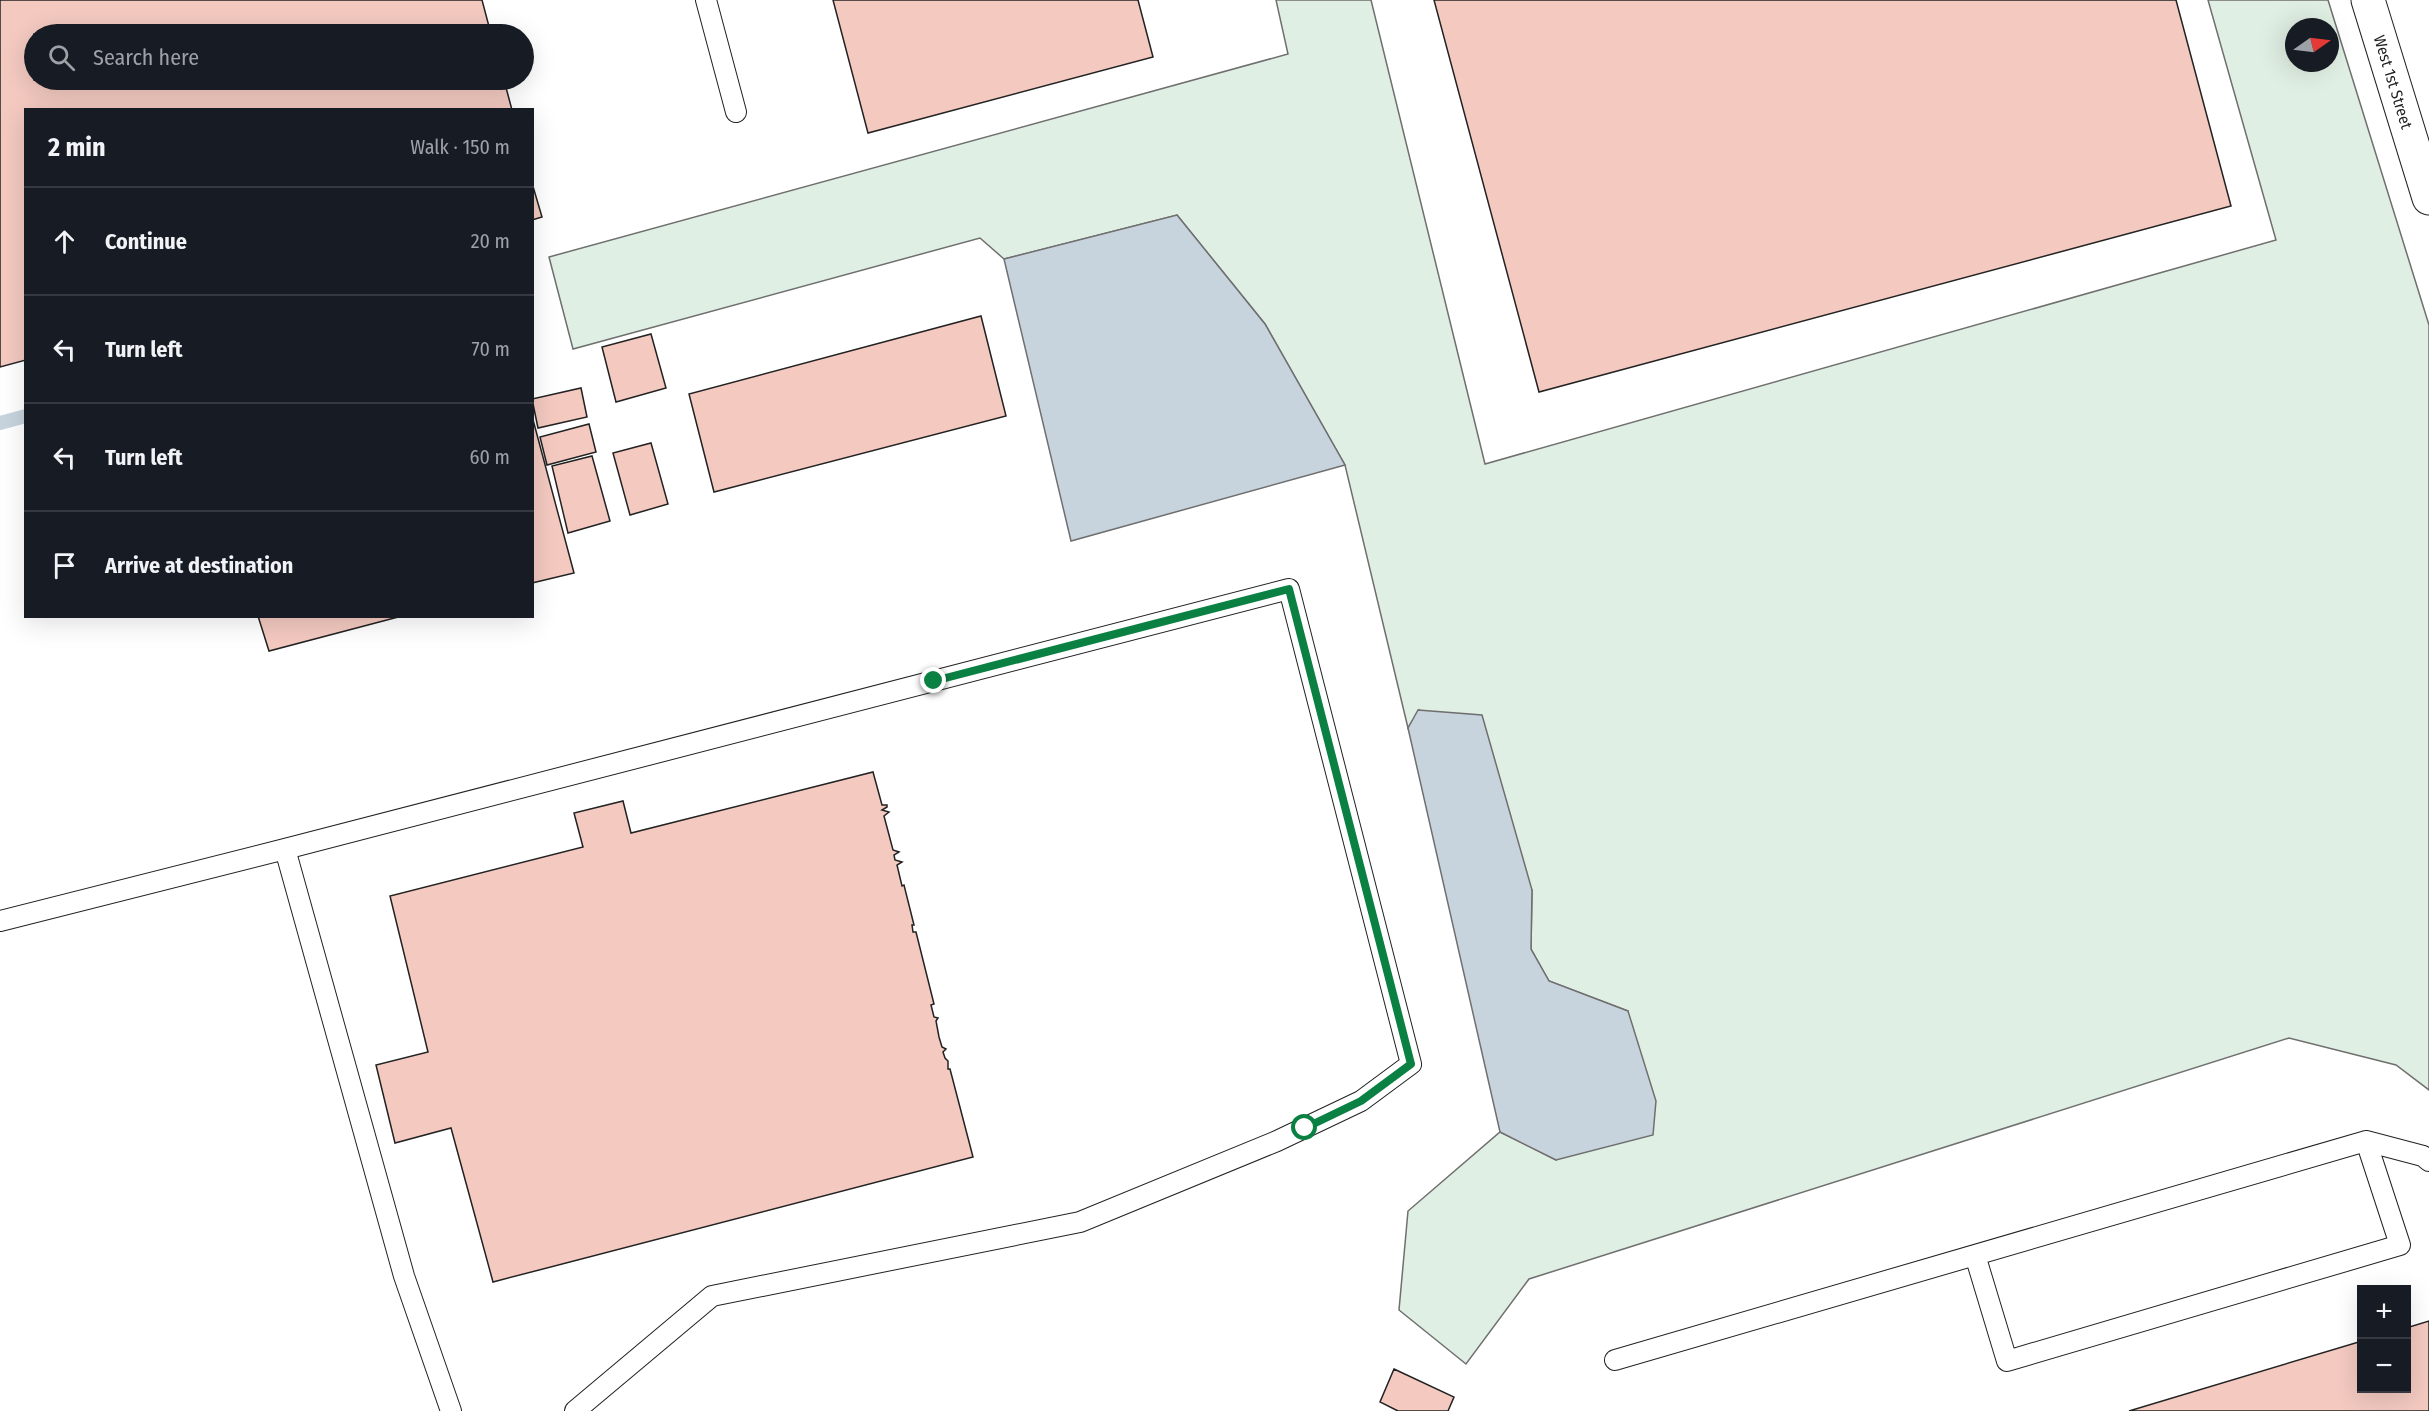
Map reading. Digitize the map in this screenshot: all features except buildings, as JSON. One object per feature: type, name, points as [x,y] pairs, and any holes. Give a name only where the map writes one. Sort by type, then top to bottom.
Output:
[{"type":"street","name":"West 1st Street","points":[[2368,0],[2429,198]]},
{"type":"lane","points":[[706,0],[736,112]]},
{"type":"lane","points":[[0,921],[1289,589],[1411,1064],[1361,1101],[1286,1137],[1080,1222],[712,1296],[575,1411]]},
{"type":"lane","points":[[285,849],[404,1276],[451,1411]]},
{"type":"lane","points":[[1615,1360],[2366,1141],[2422,1156],[2429,1161]]},
{"type":"lane","points":[[1975,1255],[2007,1361],[2400,1245],[2366,1141]]},
{"type":"green space","points":[[1276,0],[1371,0],[1485,464],[2276,240],[2208,0],[2328,0],[2334,18],[2285,18],[2285,72],[2339,72],[2339,35],[2429,325],[2429,1090],[2396,1065],[2289,1038],[1529,1279],[1466,1364],[1399,1310],[1408,1211],[1500,1132],[1556,1160],[1628,1011],[1549,981],[1531,949],[1532,890],[1419,710],[1408,728],[1345,465],[1265,324],[1177,215],[1004,259],[980,238],[573,349],[549,257],[1288,54]]},
{"type":"shaded area","points":[[1177,215],[1265,324],[1345,465],[1071,541],[1004,259]]},
{"type":"shaded area","points":[[1418,710],[1482,715],[1532,890],[1531,949],[1549,981],[1628,1011],[1656,1101],[1653,1135],[1556,1160],[1500,1132],[1408,728]]},
{"type":"waterway","points":[[0,423],[24,417]]},
{"type":"route","points":[[934,681],[1289,589],[1411,1064],[1361,1101],[1305,1128]]}]
